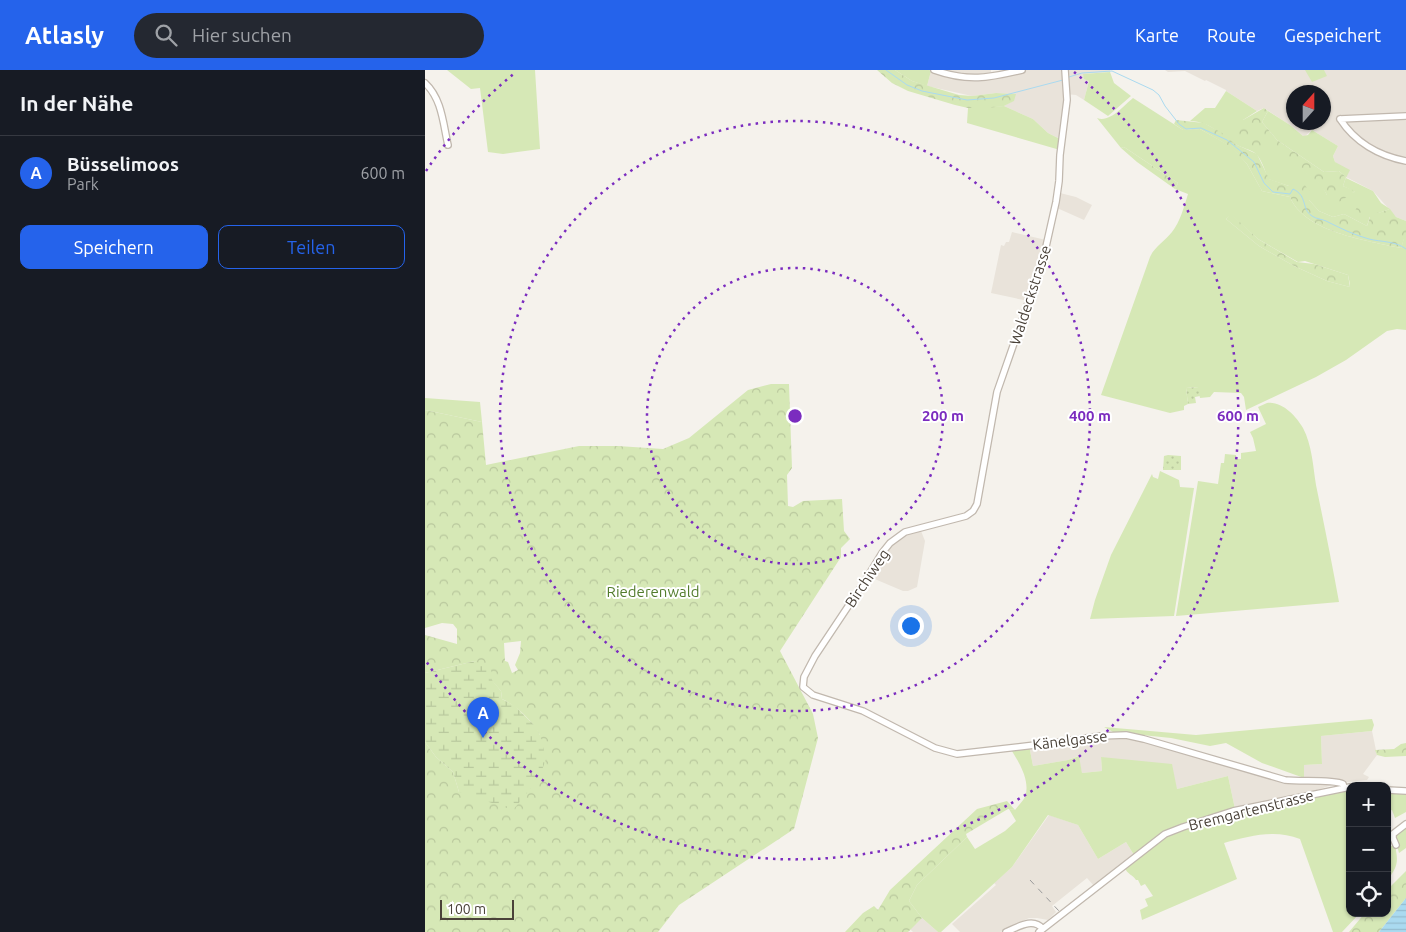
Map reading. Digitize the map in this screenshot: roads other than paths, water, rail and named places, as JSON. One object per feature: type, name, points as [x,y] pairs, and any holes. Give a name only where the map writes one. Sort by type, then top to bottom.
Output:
[{"type":"street","points":[[934,70],[949,75],[979,79],[1022,70]]},
{"type":"street","name":"Waldeckstrasse","points":[[970,515],[980,497],[997,392],[1030,301],[1048,238],[1059,181],[1060,155],[1067,100],[1065,76]]},
{"type":"street","points":[[425,84],[433,92],[439,104],[448,145]]},
{"type":"street","points":[[1406,116],[1340,119],[1350,133],[1371,149],[1406,161]]},
{"type":"street","name":"Birchiweg","points":[[803,687],[804,677],[815,656],[890,543],[905,532],[970,515]]},
{"type":"street","name":"Känelgasse","points":[[803,687],[813,695],[863,711],[935,748],[957,754],[1052,743],[1092,736],[1125,735],[1144,738],[1285,780],[1337,782],[1346,786]]},
{"type":"street","name":"Bremgartenstrasse","points":[[1041,930],[1160,837],[1183,827],[1233,811],[1346,787]]},
{"type":"street","points":[[1391,790],[1406,791]]},
{"type":"street","points":[[1396,845],[1393,835],[1406,824]]},
{"type":"street","points":[[1006,932],[1030,923],[1038,924],[1041,930]]},
{"type":"water","points":[[1406,898],[1406,932],[1379,932]]},
{"type":"waterway","points":[[886,70],[907,85],[922,91],[967,100],[994,98],[1063,80]]},
{"type":"waterway","points":[[1069,77],[1082,73],[1112,71],[1153,90],[1159,95],[1179,124],[1186,129],[1201,128],[1227,140],[1254,162],[1264,183],[1273,192],[1290,194],[1293,189],[1301,195],[1307,210],[1314,217],[1369,239],[1393,243],[1406,249]]},
{"type":"railway","points":[[1030,880],[1059,911]]},
{"type":"place","name":"Büsselimoos","points":[[483,738]]},
{"type":"park label","name":"Riederenwald","points":[[653,591]]}]
